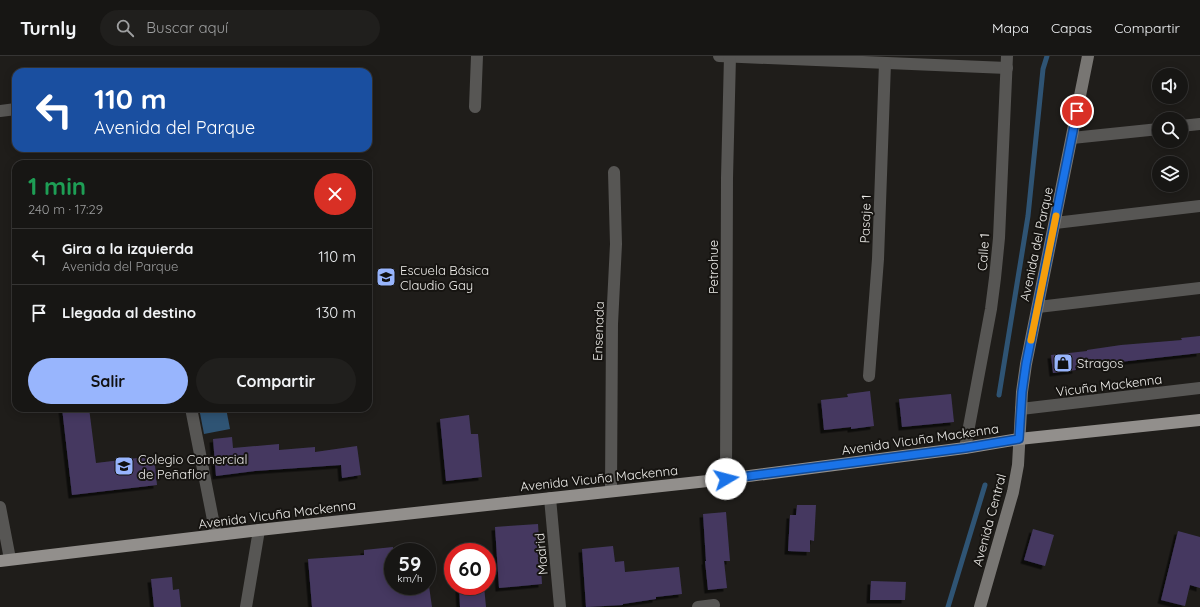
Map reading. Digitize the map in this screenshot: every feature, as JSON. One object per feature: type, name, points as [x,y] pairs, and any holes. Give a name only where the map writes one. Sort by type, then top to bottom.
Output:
[{"type":"main road","name":"Avenida Vicuña Mackenna","points":[[5,560],[259,530],[726,479],[965,448],[1019,439],[1200,420]]},
{"type":"street","points":[[475,107],[477,56]]},
{"type":"street","points":[[719,56],[1007,68]]},
{"type":"street","name":"Petrohue","points":[[726,479],[727,178],[730,56]]},
{"type":"street","name":"Calle 1","points":[[965,448],[991,309],[995,278],[999,238],[1007,56]]},
{"type":"street","name":"Avenida del Parque","points":[[1019,439],[1026,364],[1088,56]]},
{"type":"street","name":"Pasaje 1","points":[[869,376],[878,259],[885,63]]},
{"type":"street","points":[[0,111],[12,110]]},
{"type":"street","points":[[1188,125],[1200,124]]},
{"type":"street","points":[[1072,138],[1152,130]]},
{"type":"street","name":"Ensenada","points":[[611,491],[612,324],[616,244],[614,172]]},
{"type":"street","points":[[1055,223],[1200,206]]},
{"type":"street","points":[[1038,306],[1200,288]]},
{"type":"street","name":"Vicuña Mackenna","points":[[1021,409],[1200,388]]},
{"type":"street","points":[[192,412],[216,535]]},
{"type":"street","name":"Avenida Central","points":[[980,607],[1013,492],[1018,465],[1019,439]]},
{"type":"street","name":"Madrid","points":[[550,498],[560,607]]},
{"type":"street","points":[[0,507],[5,560]]},
{"type":"street","points":[[246,607],[259,530]]},
{"type":"street","points":[[698,607],[714,605]]},
{"type":"water","points":[[200,412],[227,412],[230,429],[204,434]]},
{"type":"building","points":[[1200,336],[1200,353],[1075,367],[1076,370],[1053,373],[1051,355],[1121,345],[1182,340],[1181,338]]},
{"type":"building","points":[[870,391],[874,426],[824,430],[821,400],[848,397],[847,394]]},
{"type":"building","points":[[951,394],[954,422],[902,427],[899,399]]},
{"type":"building","points":[[62,412],[90,412],[96,463],[154,456],[157,485],[72,495]]},
{"type":"building","points":[[469,415],[471,434],[478,434],[482,477],[446,481],[440,419]]},
{"type":"building","points":[[232,437],[233,448],[279,444],[279,450],[315,447],[315,452],[357,446],[361,475],[342,478],[341,465],[255,471],[216,476],[213,439]]},
{"type":"building","points":[[797,505],[816,505],[814,541],[810,540],[810,552],[788,551],[790,515],[796,515]]},
{"type":"building","points":[[726,512],[730,561],[724,561],[727,588],[708,590],[703,514]]},
{"type":"building","points":[[538,524],[542,584],[499,588],[495,527]]},
{"type":"building","points":[[1033,529],[1054,535],[1045,566],[1024,560]]},
{"type":"building","points":[[1178,531],[1200,537],[1200,588],[1190,585],[1185,606],[1161,600]]},
{"type":"building","points":[[613,546],[615,562],[624,561],[625,572],[679,567],[682,594],[656,597],[656,599],[623,605],[586,607],[582,549]]},
{"type":"building","points":[[384,548],[384,595],[430,595],[432,607],[312,607],[308,559],[364,555],[364,550]]},
{"type":"building","points":[[172,577],[173,590],[179,589],[181,607],[154,607],[151,579]]},
{"type":"building","points":[[871,581],[906,582],[905,600],[870,600]]},
{"type":"building","points":[[459,595],[485,595],[486,607],[460,607]]},
{"type":"waterway","points":[[999,395],[1028,216],[1043,69],[1047,56]]},
{"type":"waterway","points":[[948,607],[985,485]]},
{"type":"slow traffic","points":[[1031,340],[1056,216]]},
{"type":"place","name":"Escuela Básica Claudio Gay","points":[[386,277]]},
{"type":"place","name":"Stragos","points":[[1063,363]]},
{"type":"place","name":"Colegio Comercial de Peñaflor","points":[[124,466]]},
{"type":"route","points":[[726,479],[965,448],[1019,439],[1022,392],[1026,364],[1077,111]]}]
